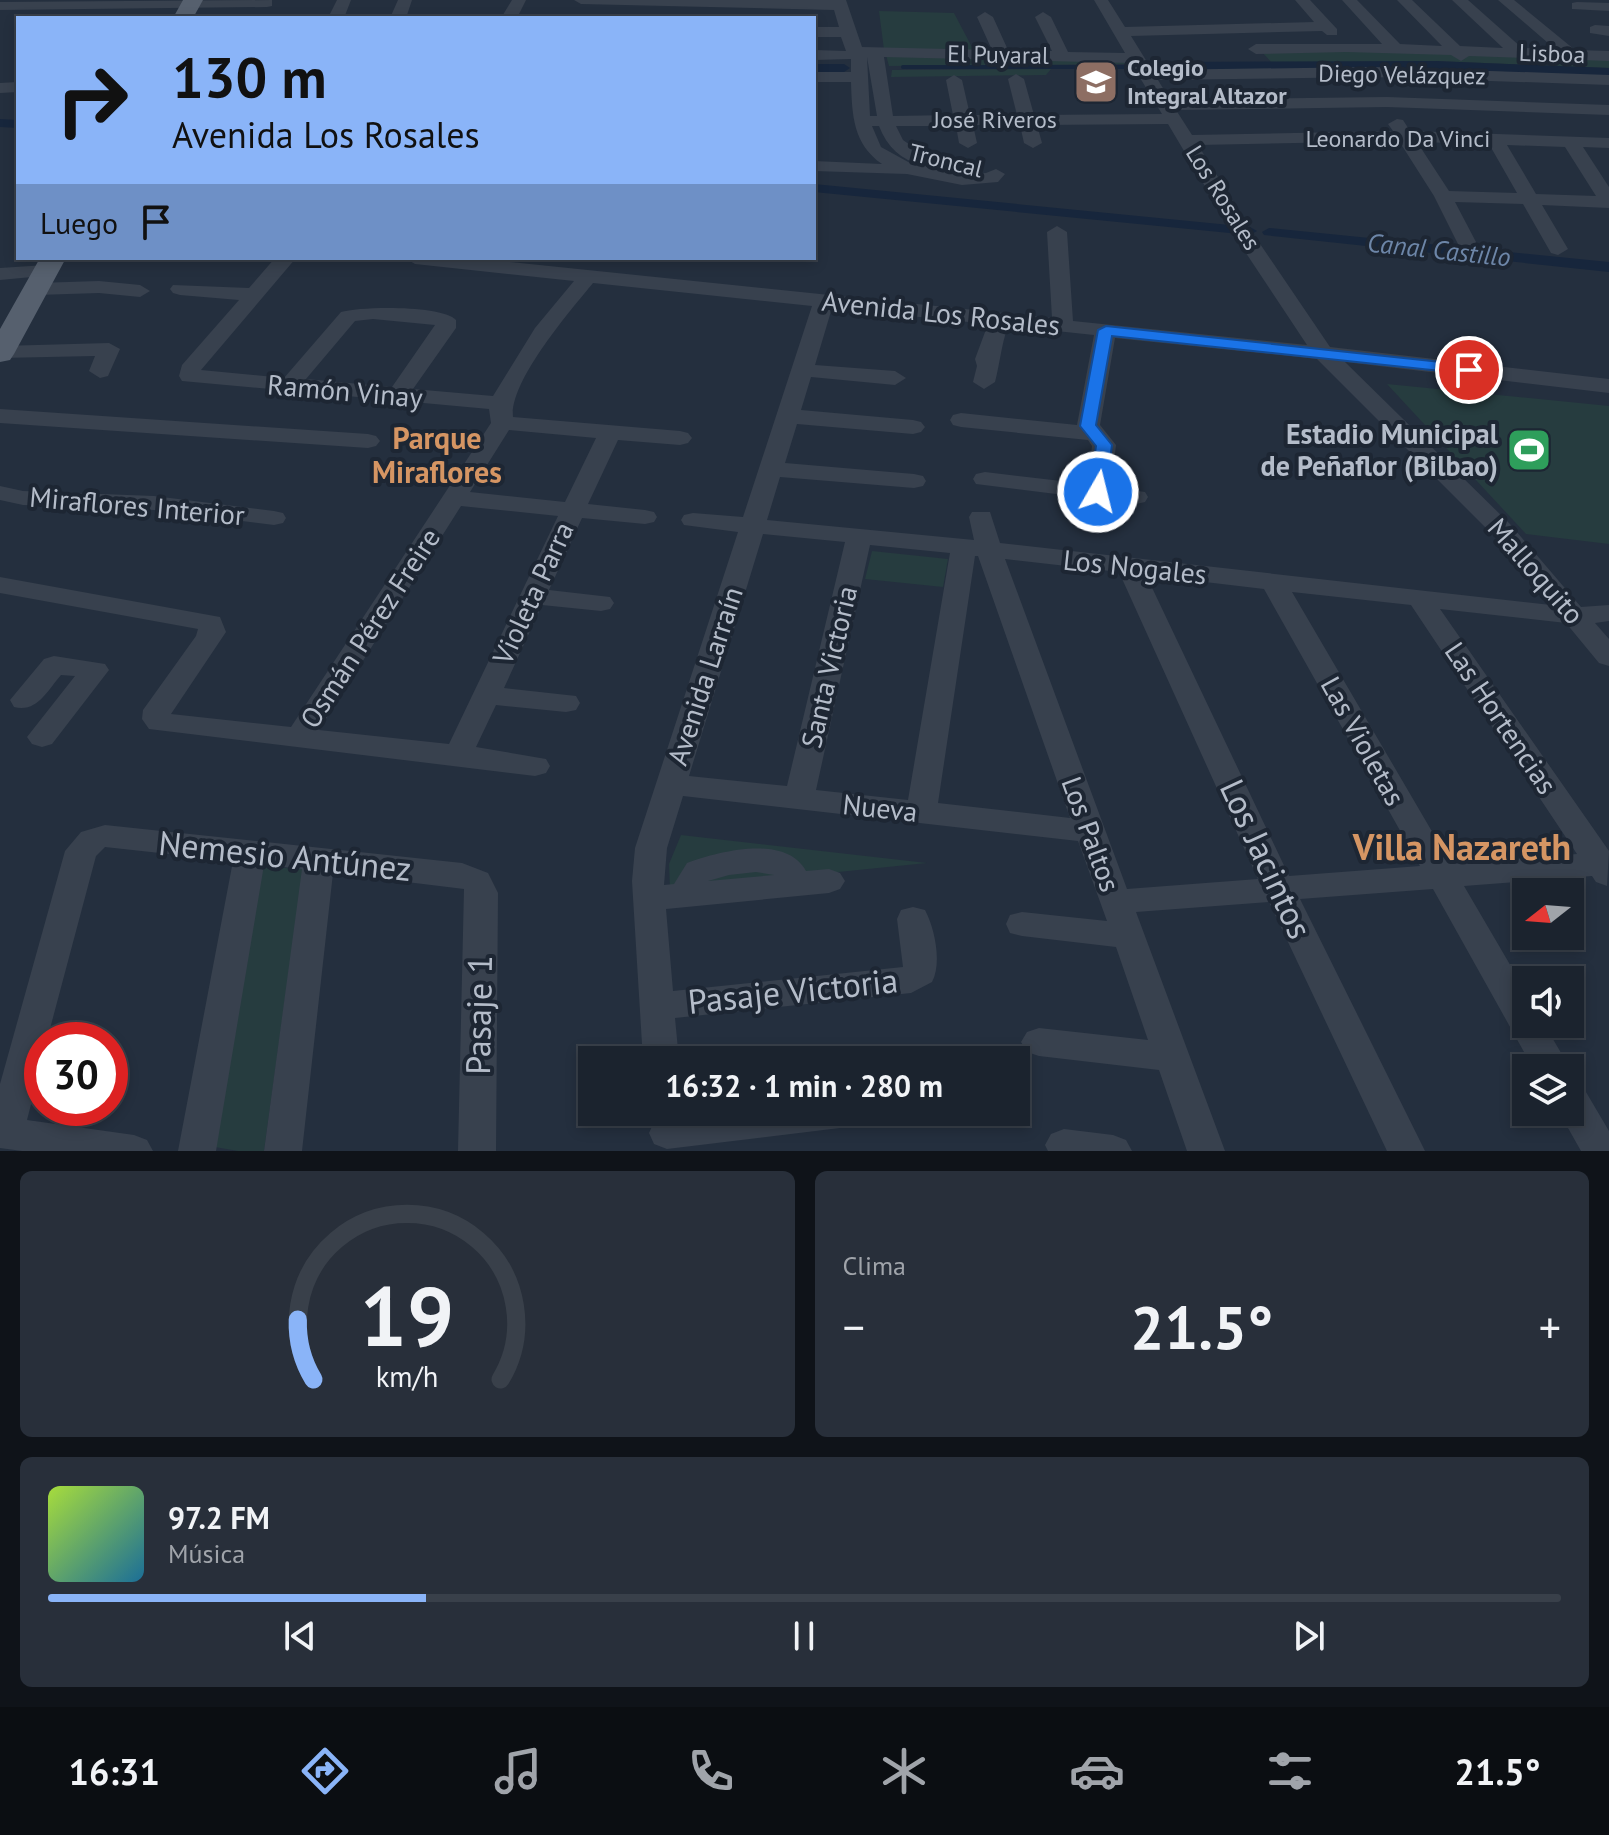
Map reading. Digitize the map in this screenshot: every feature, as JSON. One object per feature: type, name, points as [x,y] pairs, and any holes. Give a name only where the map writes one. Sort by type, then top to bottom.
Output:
[{"type":"main road","points":[[0,353],[45,272]]},
{"type":"street","points":[[580,0],[642,1],[701,10],[761,11],[840,3]]},
{"type":"street","name":"Los Rosales","points":[[1101,0],[1119,21],[1186,140],[1323,353]]},
{"type":"street","points":[[1349,0],[1396,49]]},
{"type":"street","points":[[1404,0],[1467,65]]},
{"type":"street","points":[[1459,0],[1518,53]]},
{"type":"street","points":[[1505,0],[1570,54]]},
{"type":"street","name":"Troncal","points":[[840,3],[852,48],[867,52]]},
{"type":"street","points":[[1584,4],[1609,7]]},
{"type":"street","points":[[2,5],[264,5]]},
{"type":"street","points":[[1302,6],[1346,47]]},
{"type":"street","points":[[985,17],[1002,55]]},
{"type":"street","points":[[1043,17],[1062,56]]},
{"type":"street","points":[[1119,21],[1326,26]]},
{"type":"street","points":[[816,32],[848,32]]},
{"type":"street","name":"Lisboa","points":[[1256,49],[1396,49],[1467,65],[1518,53],[1609,56]]},
{"type":"street","name":"Troncal","points":[[867,52],[890,138],[900,151],[917,159],[996,174],[982,179],[875,164],[864,121],[860,77],[867,52]]},
{"type":"street","name":"El Puyaral","points":[[816,55],[845,56],[867,52],[1138,58]]},
{"type":"street","name":"Diego Velázquez","points":[[1148,75],[1373,72],[1467,65],[1609,80]]},
{"type":"street","points":[[1373,72],[1403,136],[1443,196],[1466,242]]},
{"type":"street","points":[[816,77],[860,77]]},
{"type":"street","points":[[1016,79],[1033,143]]},
{"type":"street","points":[[1579,79],[1606,114]]},
{"type":"street","points":[[954,80],[968,143]]},
{"type":"street","name":"José Riveros","points":[[864,121],[1091,120],[1170,112],[1387,102],[1606,114]]},
{"type":"street","points":[[1091,120],[1101,140]]},
{"type":"street","name":"Leonardo Da Vinci","points":[[1186,140],[1403,136],[1609,143]]},
{"type":"street","points":[[1495,139],[1558,249]]},
{"type":"street","points":[[1571,142],[1609,202]]},
{"type":"street","points":[[816,166],[875,164]]},
{"type":"street","points":[[1443,196],[1609,202]]},
{"type":"street","points":[[1057,232],[1063,326]]},
{"type":"street","points":[[180,289],[254,295],[284,260]]},
{"type":"street","name":"Avenida Los Rosales","points":[[458,260],[499,262],[588,276],[1609,386]]},
{"type":"street","points":[[0,274],[45,272],[99,287],[140,291]]},
{"type":"street","name":"Osmán Pérez Freire","points":[[299,738],[454,498],[542,332],[588,276]]},
{"type":"street","name":"Ramón Vinay","points":[[254,295],[190,370],[190,376],[397,395],[610,432],[680,438]]},
{"type":"street","name":"Avenida Larraín","points":[[660,1046],[649,899],[651,848],[824,301]]},
{"type":"street","points":[[289,386],[348,316],[373,313],[446,320],[445,328],[397,395]]},
{"type":"street","points":[[984,382],[988,366],[986,359],[1000,319]]},
{"type":"street","points":[[1098,492],[1104,445],[1088,426],[1106,330]]},
{"type":"street","points":[[0,353],[109,349],[100,371]]},
{"type":"street","name":"Malloquito","points":[[1323,353],[1501,529],[1609,657]]},
{"type":"street","points":[[1345,374],[1364,364],[1386,360]]},
{"type":"street","points":[[802,370],[895,378]]},
{"type":"street","points":[[0,416],[368,441]]},
{"type":"street","points":[[787,416],[913,427]]},
{"type":"street","points":[[961,420],[1093,434]]},
{"type":"street","name":"Violeta Parra","points":[[458,755],[610,432]]},
{"type":"street","points":[[771,469],[914,481]]},
{"type":"street","points":[[985,479],[1136,497]]},
{"type":"street","name":"Miraflores Interior","points":[[0,493],[23,498],[154,503],[274,518]]},
{"type":"street","points":[[454,498],[645,517]]},
{"type":"street","name":"Los Paltos","points":[[981,517],[976,549],[1090,831],[1206,1151]]},
{"type":"street","name":"Los Nogales","points":[[693,520],[1576,616],[1609,613]]},
{"type":"street","name":"Santa Victoria","points":[[799,799],[859,536]]},
{"type":"street","points":[[921,812],[976,549]]},
{"type":"street","name":"Los Jacintos","points":[[1129,566],[1279,889],[1406,1151]]},
{"type":"street","name":"Las Violetas","points":[[1273,582],[1512,1000]]},
{"type":"street","points":[[0,585],[204,620],[213,627],[208,639],[157,710],[156,719],[169,724],[535,766]]},
{"type":"street","points":[[531,596],[601,603]]},
{"type":"street","name":"Las Hortencias","points":[[1420,599],[1606,868]]},
{"type":"street","points":[[12,698],[54,665],[95,670],[42,737]]},
{"type":"street","points":[[485,695],[566,703]]},
{"type":"street","points":[[12,698],[66,707]]},
{"type":"street","name":"Nueva","points":[[670,784],[1090,831]]},
{"type":"street","name":"Nemesio Antúnez","points":[[2,1132],[81,851],[92,840],[111,837],[462,875],[477,881]]},
{"type":"street","points":[[197,1151],[250,852]]},
{"type":"street","points":[[283,1151],[319,860]]},
{"type":"street","points":[[1115,902],[1439,876],[1606,868]]},
{"type":"street","name":"Pasaje 1","points":[[477,881],[482,893],[477,1151]]},
{"type":"street","points":[[649,899],[829,881]]},
{"type":"street","name":"Pasaje Victoria","points":[[657,1006],[911,980],[920,973],[921,967],[913,919]]},
{"type":"street","points":[[1022,924],[1128,936]]},
{"type":"street","points":[[1039,1042],[1172,1057]]},
{"type":"street","points":[[1584,1122],[1601,1151]]},
{"type":"street","points":[[667,1132],[721,1126]]},
{"type":"street","points":[[2,1132],[134,1151]]},
{"type":"street","points":[[1064,1145],[1113,1151]]},
{"type":"green space","points":[[879,11],[954,13],[974,51],[884,50]]},
{"type":"green space","points":[[1349,50],[1609,58],[1609,68],[1434,61],[1272,63],[1262,52]]},
{"type":"green space","points":[[886,55],[1124,60],[1126,64],[889,66]]},
{"type":"green space","points":[[1051,69],[1046,75],[891,77],[892,70]]},
{"type":"green space","name":"Estadio Municipal de Peñaflor (Bilbao)","points":[[1387,384],[1609,406],[1609,544],[1526,534]]},
{"type":"green space","points":[[872,551],[948,559],[943,587],[865,579]]},
{"type":"green space","points":[[681,835],[927,863],[670,889],[669,864]]},
{"type":"green space","points":[[268,867],[303,869],[264,1151],[238,1151],[215,1147],[256,875]]},
{"type":"waterway","points":[[1160,66],[1435,65],[1609,72]]},
{"type":"waterway","points":[[903,67],[1125,67]]},
{"type":"waterway","points":[[816,68],[844,68]]},
{"type":"waterway","points":[[0,123],[16,124]]},
{"type":"waterway","points":[[816,188],[1250,231]]},
{"type":"waterway","name":"Canal Castillo","points":[[1269,232],[1609,267]]},
{"type":"place","name":"Colegio Integral Altazor","points":[[1096,82]]},
{"type":"place","name":"Estadio Municipal de Peñaflor (Bilbao)","points":[[1529,450]]},
{"type":"district","name":"Parque Miraflores","points":[[437,456]]},
{"type":"district","name":"Villa Nazareth","points":[[1462,847]]},
{"type":"route","points":[[1098,492],[1104,445],[1088,426],[1106,330],[1469,370]]}]
